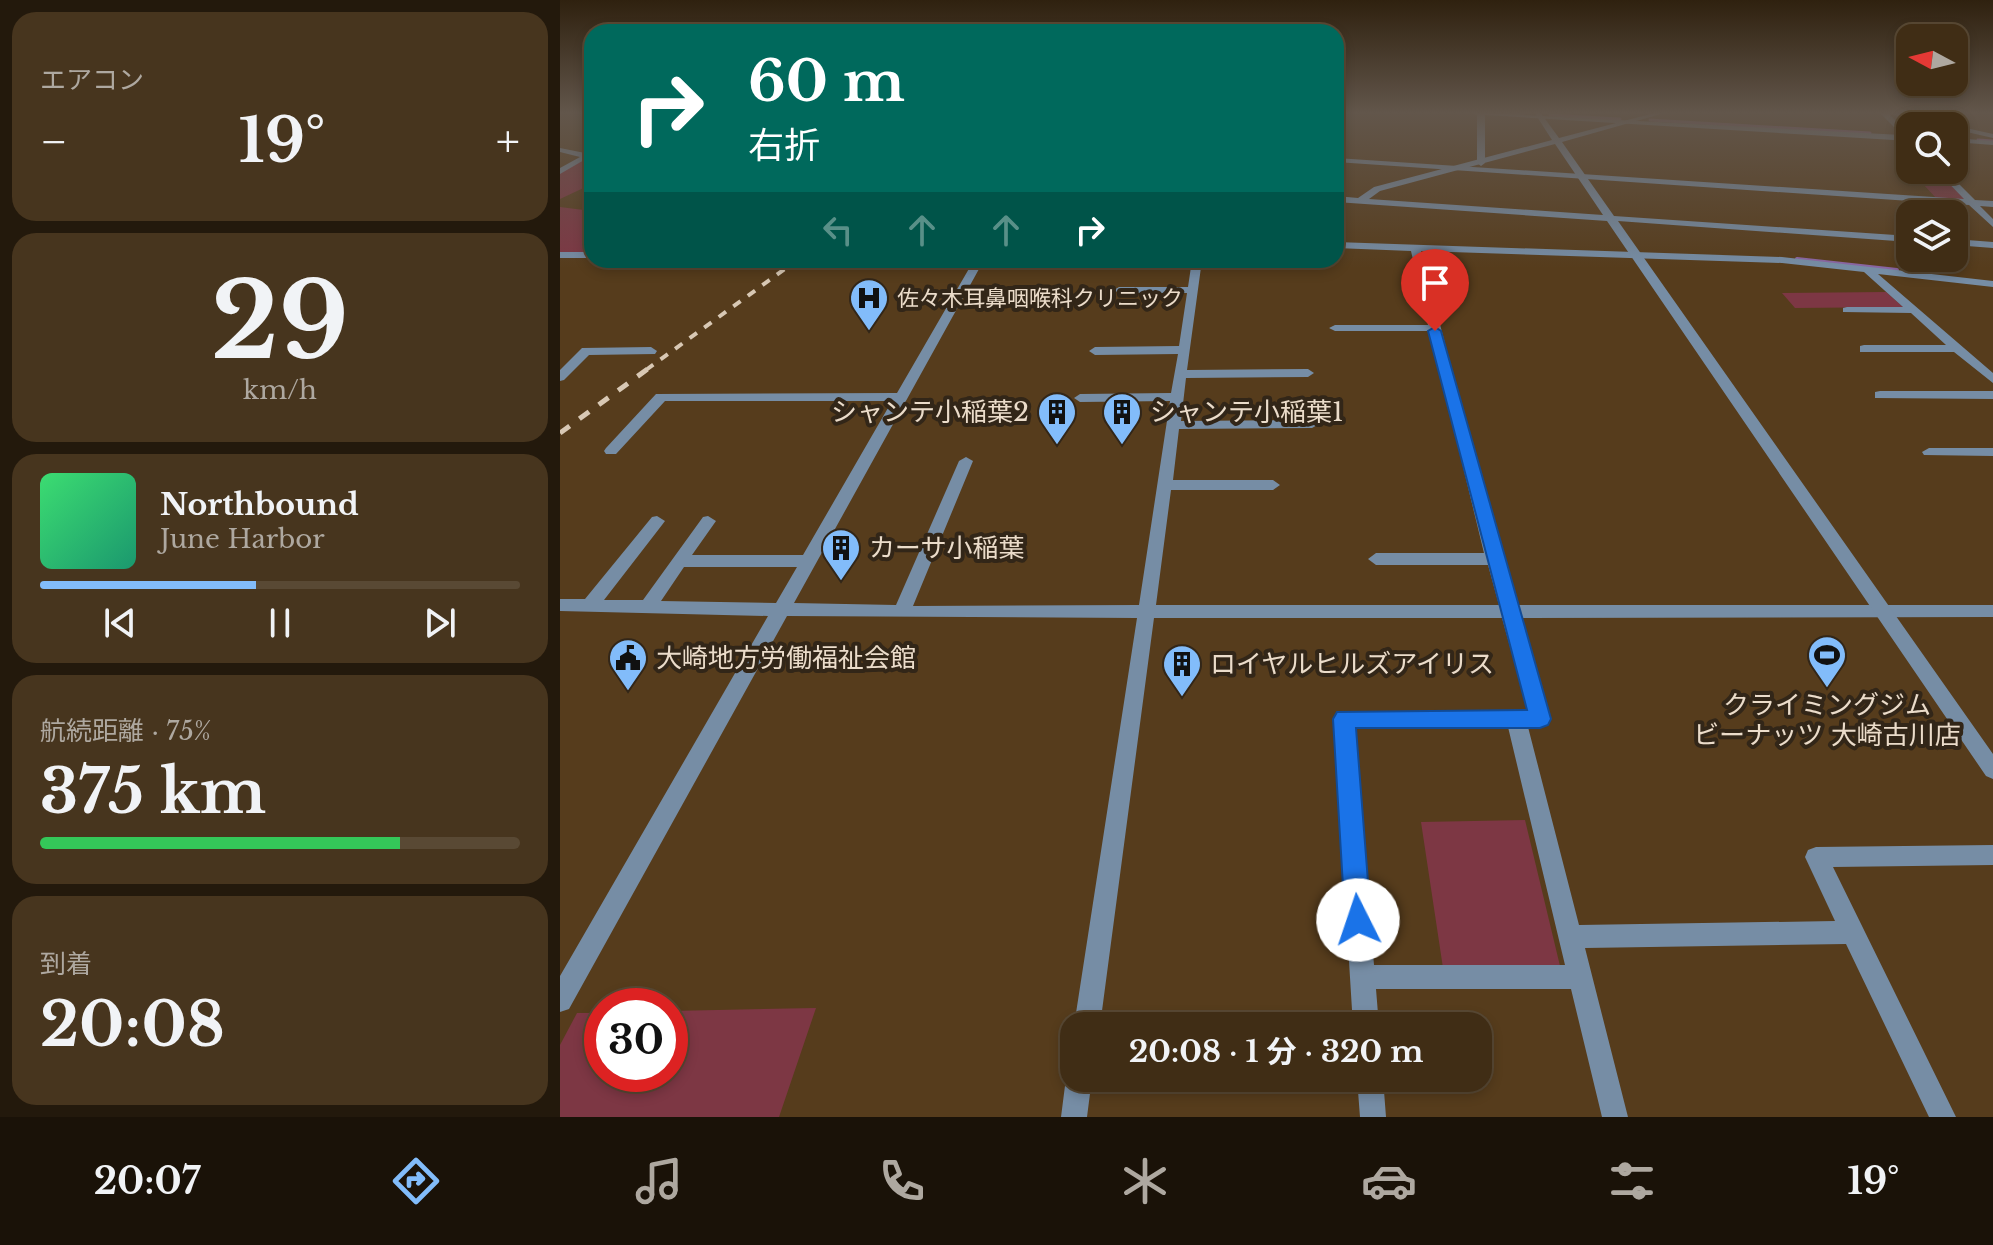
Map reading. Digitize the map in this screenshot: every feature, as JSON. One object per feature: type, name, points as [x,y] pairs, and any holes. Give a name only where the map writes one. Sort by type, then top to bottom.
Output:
[{"type":"street","points":[[1400,164],[1993,204]]},
{"type":"street","points":[[1359,201],[1377,189],[1476,164]]},
{"type":"street","points":[[1572,164],[1993,770]]},
{"type":"street","points":[[1954,184],[1993,224]]},
{"type":"street","points":[[1344,200],[1896,238]]},
{"type":"street","points":[[1968,243],[1993,245]]},
{"type":"street","points":[[1344,245],[1782,260],[1993,284]]},
{"type":"street","points":[[1365,1012],[1344,719],[1540,719],[1494,559],[1415,248]]},
{"type":"street","points":[[560,255],[584,255]]},
{"type":"street","points":[[560,999],[974,268]]},
{"type":"street","points":[[1089,1012],[1196,268]]},
{"type":"street","points":[[1864,268],[1990,374]]},
{"type":"street","points":[[1119,290],[1194,290]]},
{"type":"street","points":[[1847,310],[1916,310]]},
{"type":"street","points":[[1335,328],[1433,328]]},
{"type":"street","points":[[1864,349],[1958,348]]},
{"type":"street","points":[[1095,351],[1185,350]]},
{"type":"street","points":[[560,377],[586,351],[651,351]]},
{"type":"street","points":[[1182,374],[1308,373]]},
{"type":"street","points":[[1880,395],[1993,395]]},
{"type":"street","points":[[611,451],[661,397],[899,397]]},
{"type":"street","points":[[1080,398],[1178,397]]},
{"type":"street","points":[[1174,425],[1312,424]]},
{"type":"street","points":[[1929,452],[1993,452]]},
{"type":"street","points":[[902,612],[966,461]]},
{"type":"street","points":[[1166,485],[1273,485]]},
{"type":"street","points":[[590,605],[657,521]]},
{"type":"street","points":[[648,606],[708,521]]},
{"type":"street","points":[[1376,559],[1494,559]]},
{"type":"street","points":[[680,561],[806,561]]},
{"type":"street","points":[[560,605],[902,612],[1993,611]]},
{"type":"street","points":[[1516,719],[1615,1117]]},
{"type":"street","points":[[1943,1117],[1816,857],[1993,855]]},
{"type":"street","points":[[1571,937],[1853,932]]},
{"type":"street","points":[[1362,977],[1580,977]]},
{"type":"street","points":[[1074,1117],[1077,1092]]},
{"type":"street","points":[[1371,1092],[1373,1117]]},
{"type":"shaded area","points":[[575,164],[584,164],[584,188],[560,199],[560,173]]},
{"type":"shaded area","points":[[1923,184],[1951,184],[1966,200],[1957,200],[1936,198]]},
{"type":"shaded area","points":[[560,207],[584,210],[584,254],[560,253]]},
{"type":"shaded area","points":[[1886,292],[1903,307],[1795,308],[1782,293]]},
{"type":"shaded area","points":[[1525,820],[1560,966],[1443,968],[1421,822]]},
{"type":"shaded area","points":[[816,1008],[779,1117],[560,1117],[560,1045],[577,1013],[584,1013],[584,1092],[688,1092],[688,1011]]},
{"type":"waterway","points":[[1797,259],[1896,270]]},
{"type":"railway","points":[[646,370],[786,268]]},
{"type":"railway","points":[[560,433],[649,368]]},
{"type":"place","name":"佐々木耳鼻咽喉科クリニック","points":[[869,332]]},
{"type":"place","name":"シャンテ小稲葉2","points":[[1057,446]]},
{"type":"place","name":"シャンテ小稲葉1","points":[[1122,446]]},
{"type":"place","name":"カーサ小稲葉","points":[[841,582]]},
{"type":"place","name":"クライミングジム ビーナッツ 大崎古川店","points":[[1827,689]]},
{"type":"place","name":"大崎地方労働福祉会館","points":[[628,692]]},
{"type":"place","name":"ロイヤルヒルズアイリス","points":[[1182,698]]},
{"type":"route","points":[[1358,920],[1344,719],[1540,719],[1483,521],[1435,331]]}]
